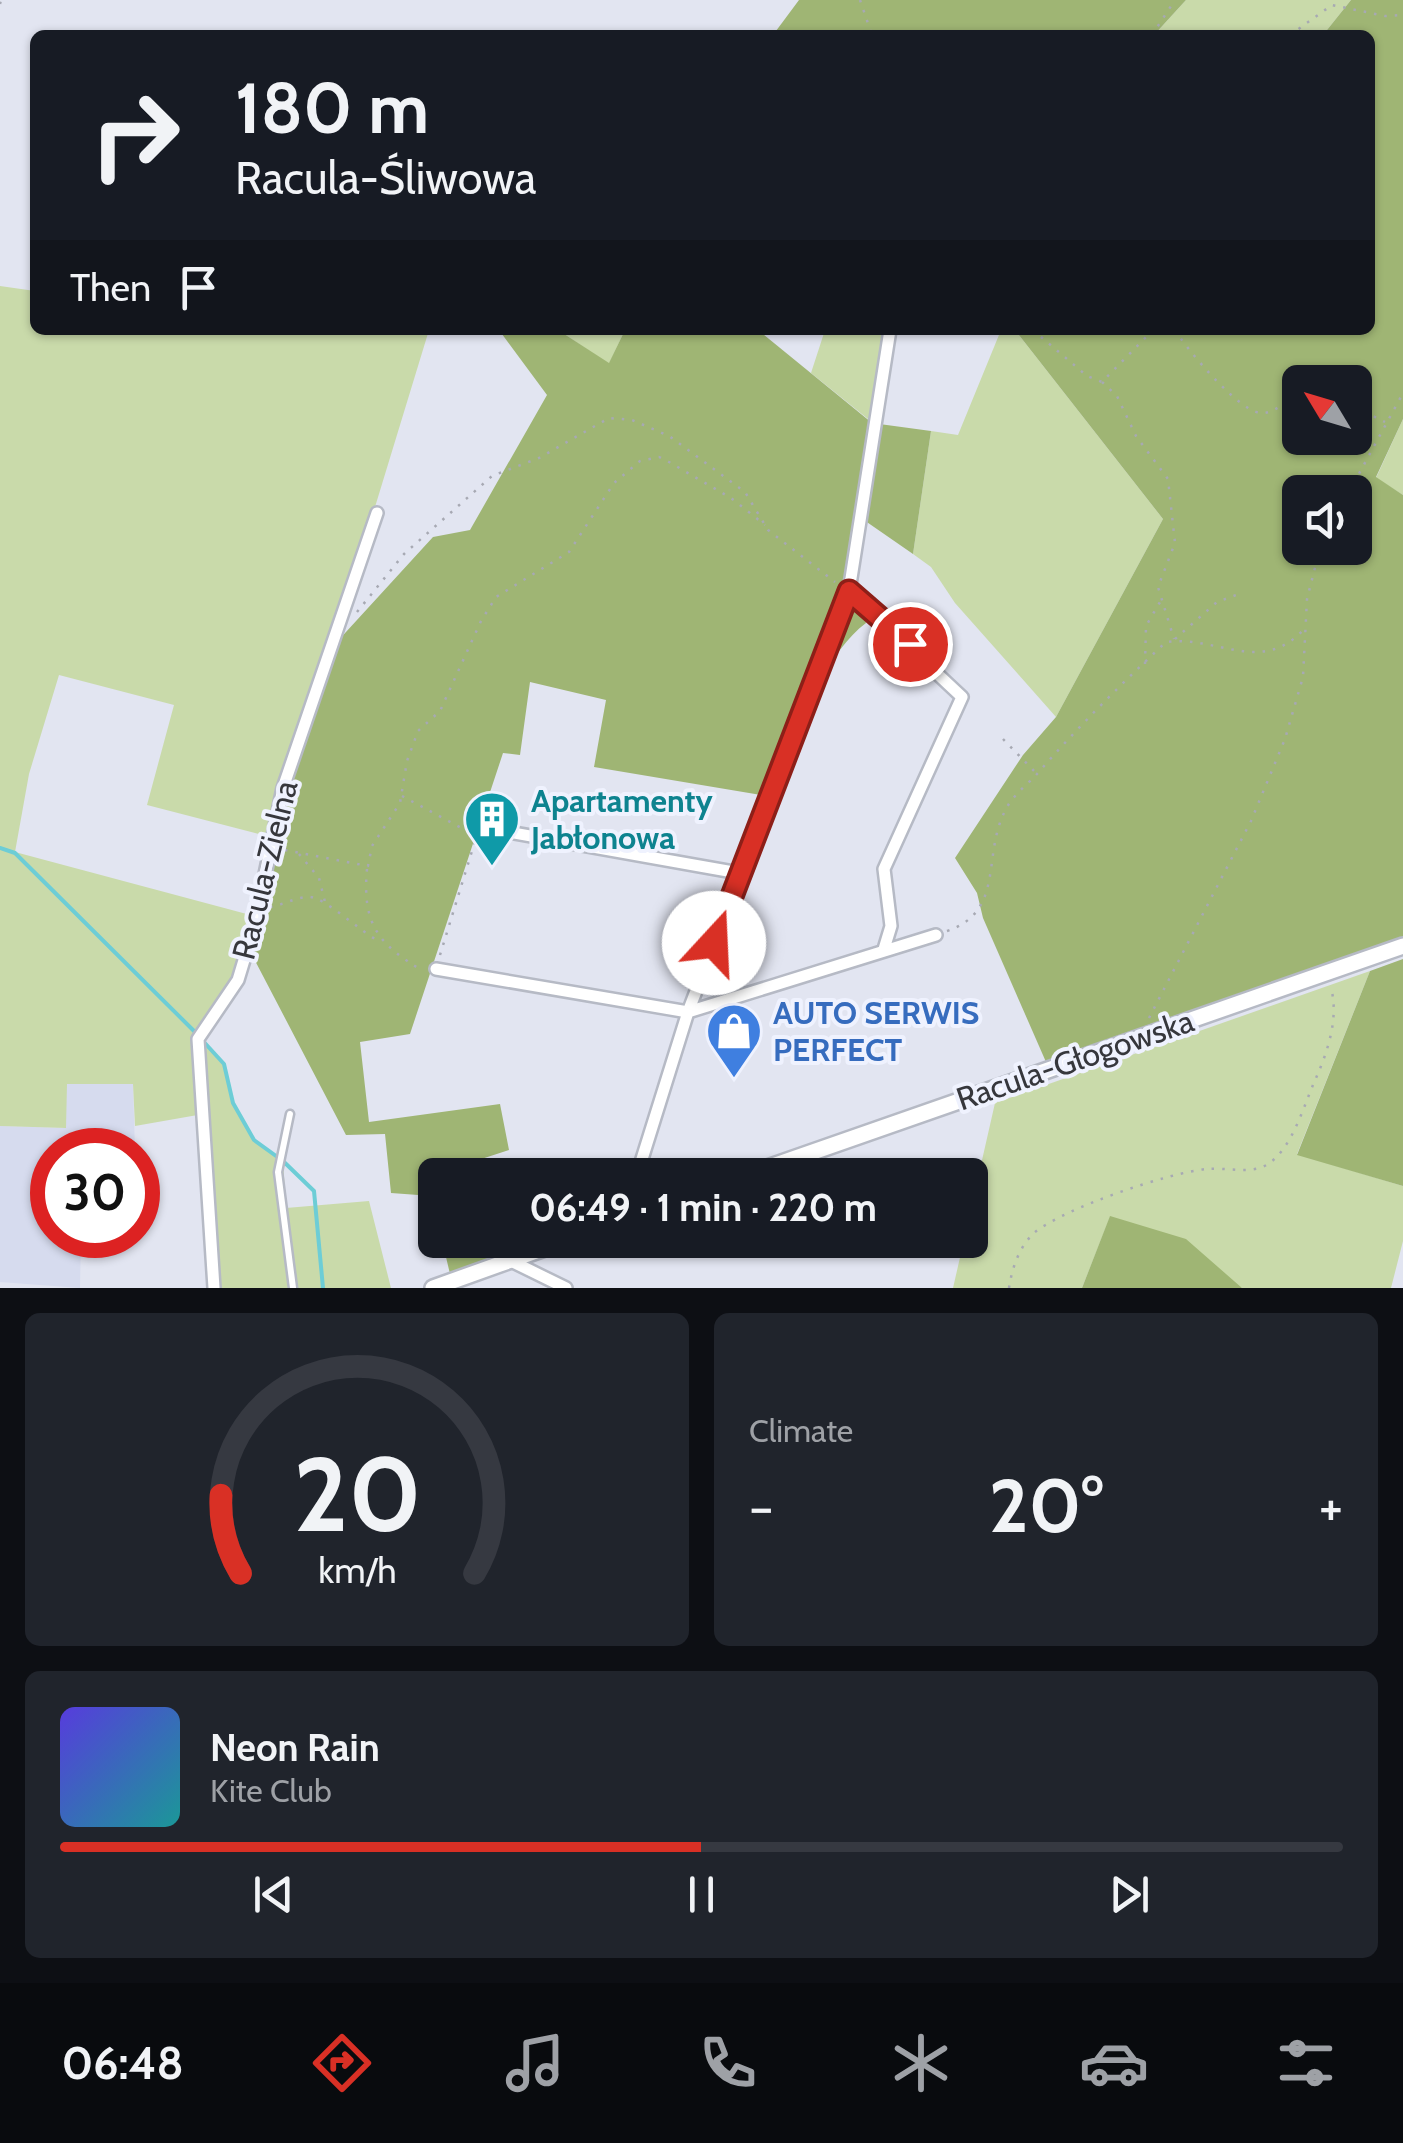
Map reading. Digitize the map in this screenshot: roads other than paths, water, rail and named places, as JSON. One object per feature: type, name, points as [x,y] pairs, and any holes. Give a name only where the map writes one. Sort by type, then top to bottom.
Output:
[{"type":"street","points":[[642,1158],[688,1012],[849,591],[889,335]]},
{"type":"street","name":"Racula-Zielna","points":[[214,1288],[200,1035],[238,980],[284,788],[377,513]]},
{"type":"street","points":[[849,591],[962,697],[884,869],[891,926],[884,949]]},
{"type":"street","points":[[479,831],[739,873]]},
{"type":"street","points":[[436,969],[688,1012],[936,935]]},
{"type":"street","name":"Racula-Głogowska","points":[[795,1158],[1403,946]]},
{"type":"street","points":[[434,1288],[518,1258]]},
{"type":"street","points":[[510,1261],[566,1288]]},
{"type":"lane","points":[[290,1114],[281,1159],[293,1288]]},
{"type":"waterway","points":[[0,848],[15,853],[197,1034]]},
{"type":"waterway","points":[[203,1041],[224,1064],[233,1103],[254,1140],[314,1191],[323,1288]]},
{"type":"place","name":"Apartamenty Jabłonowa","points":[[492,868]]},
{"type":"place","name":"AUTO SERWIS PERFECT","points":[[734,1080]]}]
